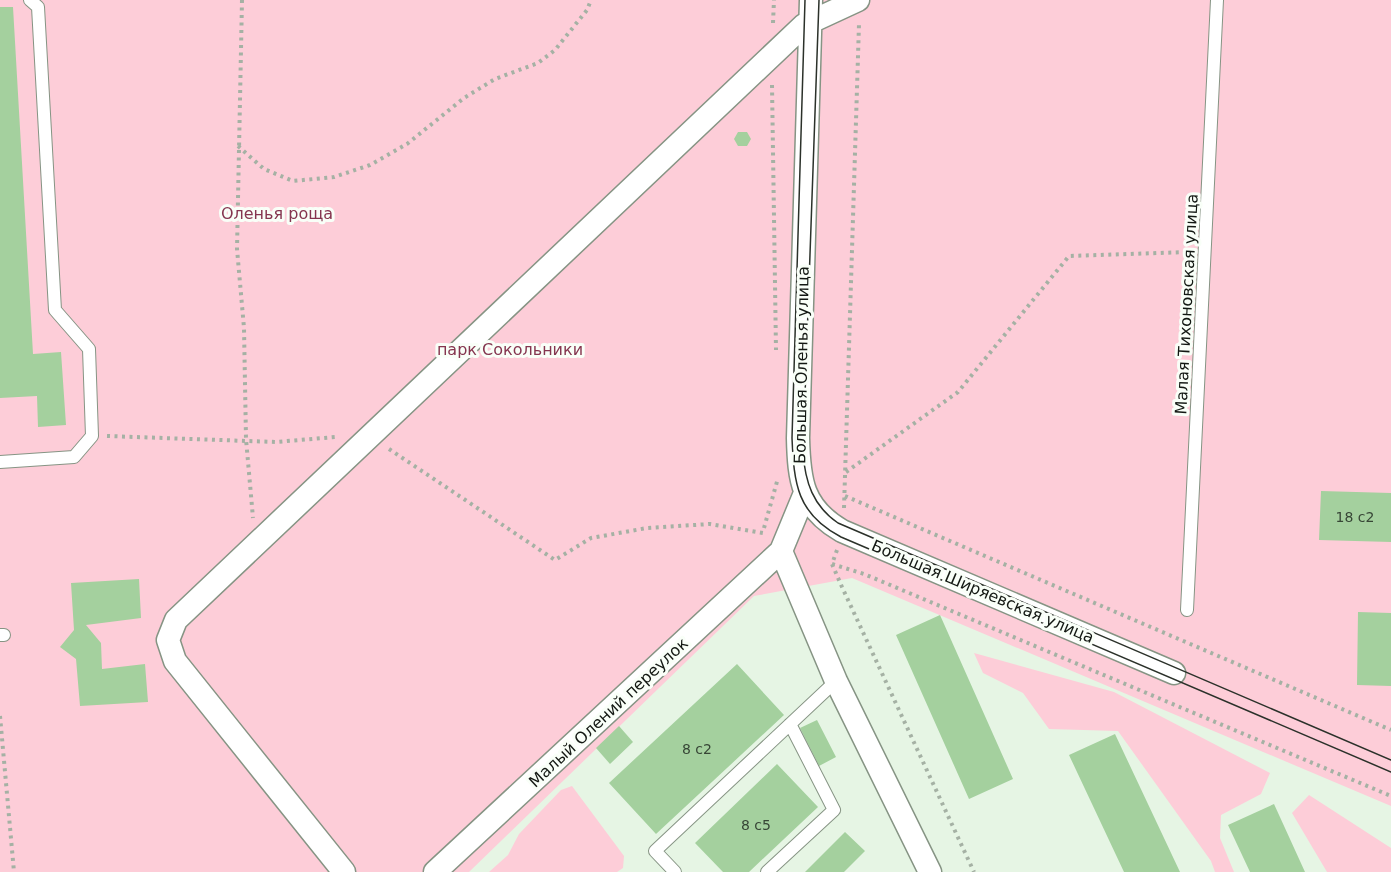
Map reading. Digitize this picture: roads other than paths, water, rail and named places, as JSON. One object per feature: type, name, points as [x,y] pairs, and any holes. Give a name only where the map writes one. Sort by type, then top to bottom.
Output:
[{"type":"street","points":[[344,872],[175,661],[168,640],[176,620],[772,54],[811,11],[859,6]]},
{"type":"street","name":"Большая Оленья улица","points":[[805,493],[799,472],[798,438],[811,11]]},
{"type":"street","points":[[805,493],[781,552],[836,681],[930,872]]},
{"type":"street","name":"Большая Ширяевская улица","points":[[805,493],[822,518],[842,531],[1174,673]]},
{"type":"street","name":"Малый Олений переулок","points":[[435,872],[781,552]]},
{"type":"lane","points":[[0,462],[75,457],[92,436],[89,349],[55,310],[38,7],[30,0]]},
{"type":"lane","name":"Малая Тихоновская улица","points":[[1187,610],[1216,0]]},
{"type":"lane","points":[[675,872],[655,851],[836,681]]},
{"type":"lane","points":[[767,872],[834,810],[790,724]]},
{"type":"tram line","points":[[805,0],[792,438],[794,470],[807,508],[826,528],[841,537],[1391,772]]},
{"type":"tram line","points":[[819,0],[803,452],[808,483],[822,509],[838,523],[1391,760]]},
{"type":"park label","name":"Оленья роща","points":[[277,213]]},
{"type":"park label","name":"парк Сокольники","points":[[510,349]]}]
